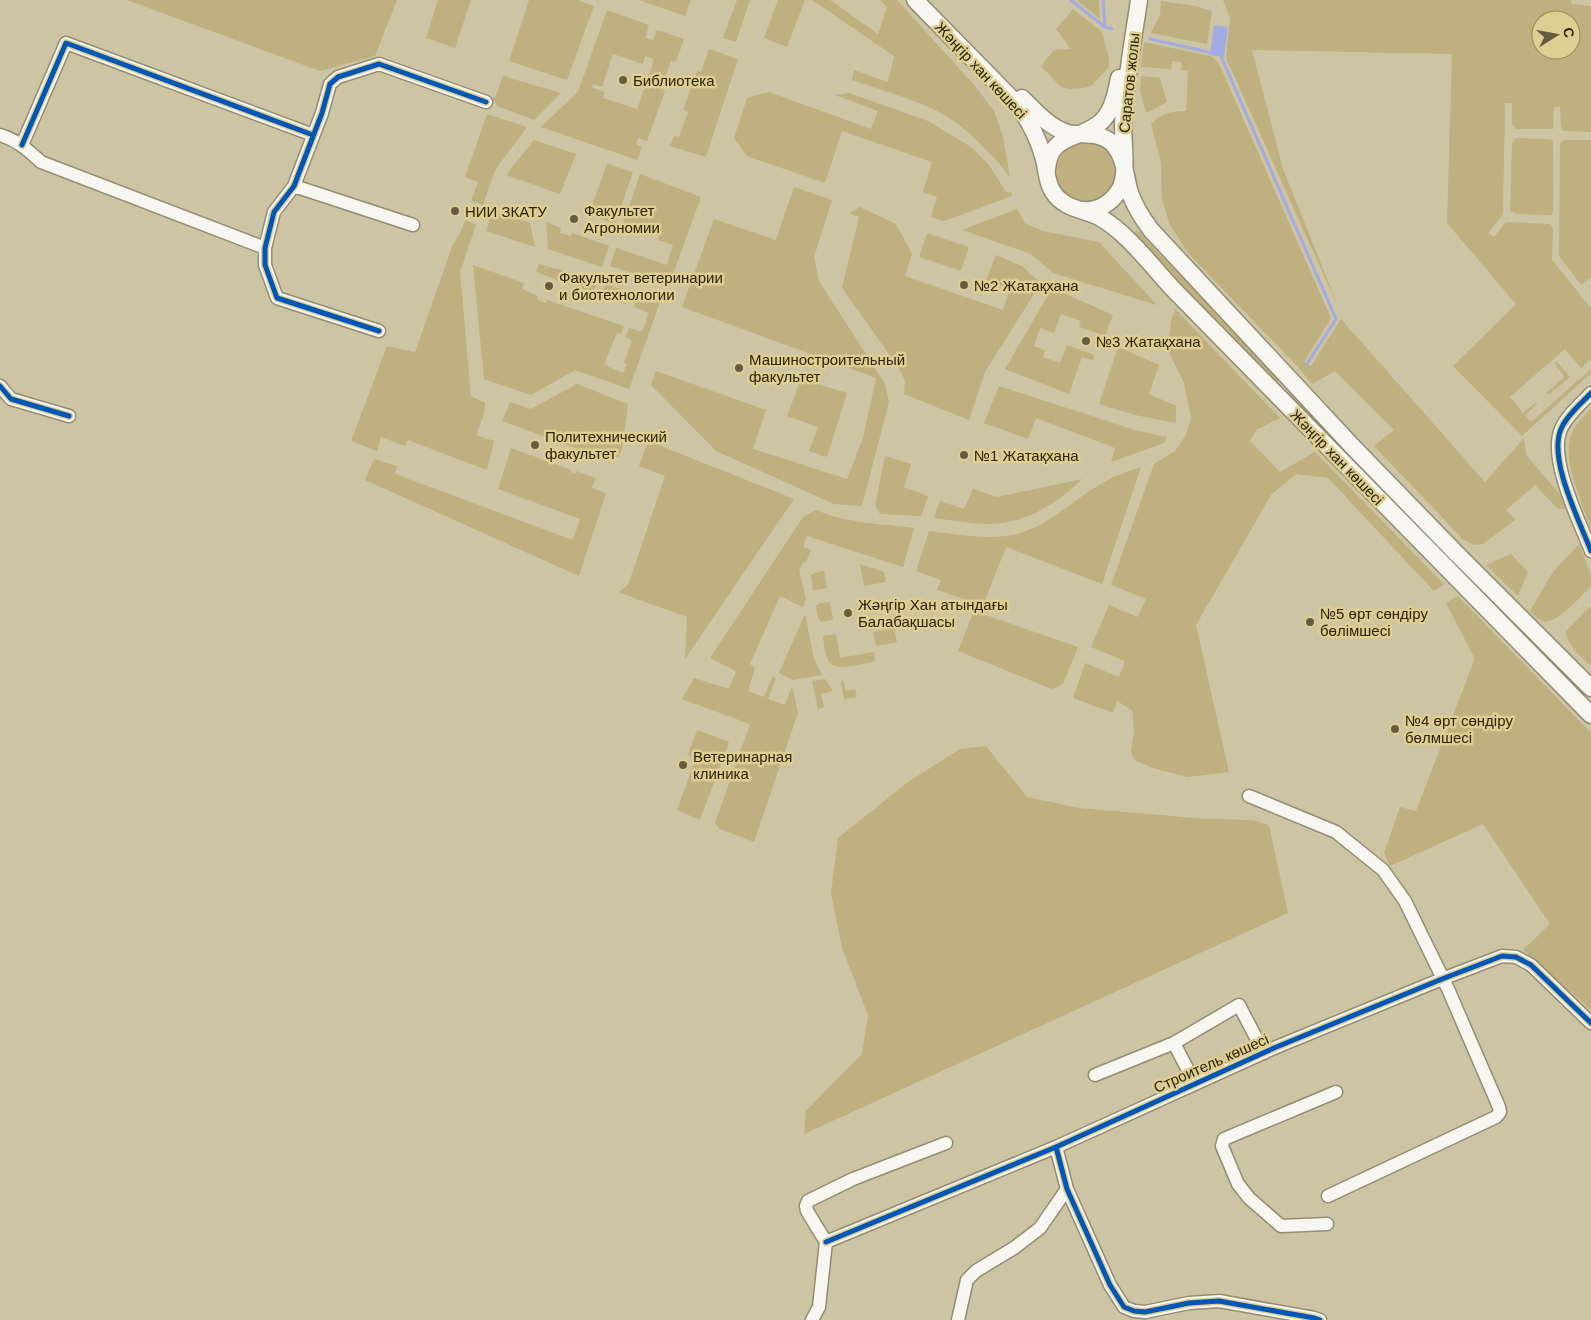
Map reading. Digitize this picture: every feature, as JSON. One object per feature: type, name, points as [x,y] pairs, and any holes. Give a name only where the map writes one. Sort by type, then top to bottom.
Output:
[{"type":"main road","name":"Жәңгір хан көшесі","points":[[915,0],[1018,105],[1029,121],[1040,144],[1053,193],[1068,206],[1105,221],[1129,242],[1591,714]]},
{"type":"main road","name":"Жәңгір хан көшесі","points":[[926,0],[1043,118],[1062,131],[1098,135],[1111,142],[1119,153],[1124,166],[1134,203],[1151,230],[1353,447],[1591,688]]},
{"type":"main road","name":"Саратов жолы","points":[[1078,134],[1098,124],[1106,116],[1113,103],[1120,70],[1130,0]]},
{"type":"main road","name":"Саратов жолы","points":[[1124,166],[1123,125],[1139,0]]},
{"type":"main road","points":[[1047,175],[1050,156],[1055,148],[1069,137],[1078,134]]},
{"type":"main road","points":[[1077,209],[1093,210],[1108,203],[1122,183],[1124,166]]},
{"type":"street","points":[[22,145],[66,43],[313,135]]},
{"type":"street","points":[[379,331],[277,298],[265,265],[265,248],[274,212],[294,186],[322,113],[330,84],[338,77],[379,64],[486,102]]},
{"type":"street","points":[[0,135],[22,145],[40,162],[265,248]]},
{"type":"street","points":[[294,186],[413,225]]},
{"type":"street","points":[[0,386],[11,399],[69,416]]},
{"type":"street","points":[[1591,393],[1564,423],[1559,433],[1557,448],[1563,478],[1591,550]]},
{"type":"street","points":[[1249,796],[1336,832],[1383,870],[1405,901],[1442,979],[1500,1112],[1496,1117],[1474,1128],[1328,1196]]},
{"type":"street","name":"Строитель көшесі","points":[[826,1242],[1056,1147],[1264,1053],[1502,956],[1516,957],[1531,965],[1591,1023]]},
{"type":"street","points":[[1095,1075],[1174,1043],[1239,1006],[1264,1053]]},
{"type":"street","points":[[1174,1043],[1195,1084]]},
{"type":"street","points":[[1327,1224],[1281,1226],[1249,1198],[1238,1184],[1222,1142],[1224,1139],[1336,1092]]},
{"type":"street","points":[[812,1320],[819,1307],[826,1242],[807,1211],[808,1201],[853,1179],[946,1143]]},
{"type":"street","points":[[1056,1147],[1067,1189],[1110,1285],[1124,1307],[1134,1311],[1145,1312],[1189,1303],[1219,1300],[1320,1320]]},
{"type":"street","points":[[958,1320],[967,1280],[976,1271],[1014,1248],[1040,1228],[1067,1189]]},
{"type":"shaded area","points":[[127,0],[397,0],[375,56],[320,71]]},
{"type":"shaded area","points":[[438,0],[471,0],[455,48],[426,38]]},
{"type":"shaded area","points":[[529,0],[578,0],[594,6],[567,80],[509,61]]},
{"type":"shaded area","points":[[639,0],[691,0],[685,16]]},
{"type":"shaded area","points":[[737,0],[750,0],[736,42],[723,38]]},
{"type":"shaded area","points":[[778,0],[805,0],[787,47],[764,38]]},
{"type":"shaded area","points":[[812,0],[830,0],[878,34],[887,7],[880,0],[897,0],[975,86],[994,111],[1003,137],[1010,177],[974,137],[941,113],[910,99],[852,80],[854,70],[888,82],[894,56]]},
{"type":"shaded area","points":[[1099,0],[1100,19],[1078,1]]},
{"type":"shaded area","points":[[1223,0],[1571,0],[1572,4],[1591,6],[1591,132],[1563,131],[1560,106],[1554,107],[1553,129],[1516,129],[1512,125],[1512,103],[1505,103],[1503,212],[1488,233],[1494,237],[1505,223],[1509,222],[1550,224],[1553,228],[1552,260],[1591,308],[1591,359],[1581,368],[1565,349],[1510,397],[1523,413],[1536,402],[1537,404],[1525,415],[1531,422],[1591,369],[1591,373],[1522,436],[1453,366],[1516,304],[1447,223],[1452,54],[1252,50],[1283,169],[1340,311],[1226,58],[1230,18]]},
{"type":"shaded area","points":[[1161,1],[1195,6],[1212,11],[1207,44],[1151,33],[1160,15]]},
{"type":"shaded area","points":[[1073,9],[1102,32],[1109,59],[1109,67],[1091,86],[1069,89],[1061,87],[1041,66],[1054,50],[1071,49],[1056,29]]},
{"type":"shaded area","points":[[607,10],[649,25],[645,38],[653,40],[657,30],[684,39],[676,62],[671,61],[664,80],[649,75],[654,59],[645,56],[643,64],[613,54],[602,87],[593,84],[592,88],[605,92],[603,98],[637,109],[646,84],[665,91],[647,141],[638,138],[636,144],[642,147],[637,160],[541,127],[578,92]]},
{"type":"shaded area","points":[[1144,42],[1210,56],[1220,66],[1331,318],[1304,362],[1311,366],[1341,319],[1485,482],[1524,438],[1526,455],[1564,499],[1566,509],[1558,509],[1535,485],[1506,510],[1515,520],[1483,544],[1474,545],[1464,540],[1374,446],[1394,430],[1335,371],[1312,384],[1298,367],[1188,253],[1169,223],[1162,199],[1161,163],[1151,124],[1167,113],[1186,111],[1188,71],[1181,70],[1182,62],[1172,61],[1171,69],[1141,67]]},
{"type":"shaded area","points":[[709,49],[738,59],[706,157],[670,146],[674,136],[679,137],[688,112],[683,110],[697,71],[701,72]]},
{"type":"shaded area","points":[[503,76],[561,93],[534,120],[497,106],[493,98],[496,96]]},
{"type":"shaded area","points":[[1141,76],[1160,78],[1167,102],[1146,113],[1140,91]]},
{"type":"shaded area","points":[[769,92],[871,129],[878,111],[835,95],[849,93],[928,121],[971,147],[989,165],[1006,192],[1012,192],[1012,196],[944,221],[931,217],[937,197],[923,192],[932,162],[842,131],[825,183],[747,156],[734,138],[747,98]]},
{"type":"shaded area","points":[[487,114],[527,127],[495,170],[483,205],[471,201],[478,182],[465,177]]},
{"type":"shaded area","points":[[1518,138],[1549,139],[1553,141],[1553,212],[1551,215],[1516,214],[1510,211],[1512,144]]},
{"type":"shaded area","points":[[534,140],[576,154],[560,194],[506,175]]},
{"type":"shaded area","points":[[1564,140],[1591,140],[1591,277],[1581,285],[1559,256],[1560,143]]},
{"type":"shaded area","points":[[1080,142],[1092,142],[1103,147],[1111,155],[1116,166],[1114,184],[1103,197],[1092,202],[1080,202],[1069,197],[1061,189],[1056,178],[1056,166],[1061,155],[1069,147]]},
{"type":"shaded area","points":[[607,164],[633,172],[615,224],[589,214]]},
{"type":"shaded area","points":[[640,174],[701,197],[669,285],[610,266],[616,248],[667,265],[673,245],[658,240],[659,235],[651,232],[649,236],[622,226]]},
{"type":"shaded area","points":[[794,187],[832,200],[814,257],[819,281],[885,384],[889,402],[862,506],[834,504],[716,451],[651,385],[656,371],[766,410],[753,449],[847,479],[863,438],[876,378],[682,307],[714,219],[776,240]]},
{"type":"shaded area","points":[[860,207],[896,224],[912,254],[905,276],[1003,310],[1010,289],[986,280],[996,255],[1022,266],[1041,283],[985,372],[969,420],[904,394],[905,381],[899,368],[842,288],[859,217],[849,213]]},
{"type":"shaded area","points":[[1017,209],[1025,223],[1043,231],[1099,242],[1157,305],[1053,273],[1031,254],[962,230]]},
{"type":"shaded area","points":[[493,211],[530,223],[535,247],[486,231]]},
{"type":"shaded area","points":[[465,220],[476,225],[460,272],[471,396],[485,403],[484,414],[476,435],[494,441],[487,470],[408,440],[405,446],[381,437],[377,451],[351,441],[387,346],[415,352],[452,247]]},
{"type":"shaded area","points":[[546,222],[561,228],[560,233],[571,236],[572,233],[609,246],[602,267],[548,249]]},
{"type":"shaded area","points":[[1137,230],[1279,379],[1275,383],[1133,233]]},
{"type":"shaded area","points":[[927,233],[969,247],[961,271],[919,257]]},
{"type":"shaded area","points":[[539,264],[598,280],[593,293],[536,272]]},
{"type":"shaded area","points":[[473,265],[524,283],[522,289],[538,296],[537,300],[546,303],[547,300],[624,326],[621,334],[617,333],[604,365],[623,373],[627,364],[624,363],[632,340],[625,337],[629,328],[642,332],[649,313],[634,307],[635,303],[627,300],[625,304],[601,296],[605,284],[660,302],[629,389],[575,370],[531,395],[484,379]]},
{"type":"shaded area","points":[[1052,288],[1113,315],[1105,336],[1079,327],[1081,321],[1061,314],[1054,333],[1040,328],[1034,346],[1045,350],[1043,357],[1060,363],[1067,345],[1094,355],[1093,360],[1082,357],[1069,394],[1005,369]]},
{"type":"shaded area","points":[[1175,309],[1280,418],[1256,430],[1250,441],[1280,472],[1315,452],[1444,584],[1434,591],[1328,478],[1296,474],[1271,495],[1196,625],[1229,772],[1188,777],[1156,769],[1134,760],[1131,751],[1134,730],[1132,710],[1117,701],[1113,713],[1073,698],[1085,663],[1119,677],[1125,661],[1091,647],[1109,605],[1138,617],[1146,599],[1111,585],[1154,464],[1175,451],[1186,435],[1191,418],[1184,383],[1170,355],[1169,339],[1171,321]]},
{"type":"shaded area","points":[[1118,347],[1159,365],[1149,394],[1176,406],[1176,423],[1135,415],[1099,404]]},
{"type":"shaded area","points":[[1556,361],[1570,377],[1548,395],[1546,393],[1565,377],[1554,363]]},
{"type":"shaded area","points":[[801,379],[847,393],[827,457],[809,451],[818,427],[787,416]]},
{"type":"shaded area","points":[[577,384],[628,404],[623,444],[619,457],[603,458],[502,421],[510,402],[531,409]]},
{"type":"shaded area","points":[[999,386],[1135,430],[1167,437],[1164,443],[1111,462],[1115,448],[1036,418],[1028,439],[984,423]]},
{"type":"shaded area","points":[[1290,390],[1459,565],[1455,568],[1286,394]]},
{"type":"shaded area","points":[[1591,409],[1591,529],[1571,471],[1569,448],[1573,430]]},
{"type":"shaded area","points":[[648,441],[794,499],[685,659],[687,617],[619,592],[628,585],[665,476],[639,466]]},
{"type":"shaded area","points":[[511,448],[571,470],[575,474],[576,471],[596,478],[592,488],[606,493],[579,576],[365,480],[374,459],[397,466],[395,474],[573,540],[580,519],[498,489]]},
{"type":"shaded area","points":[[885,456],[911,464],[904,487],[928,496],[921,516],[880,514],[875,506]]},
{"type":"shaded area","points":[[1141,467],[1102,584],[1006,547],[980,613],[1078,647],[1063,684],[1052,689],[958,651],[977,603],[937,590],[941,580],[916,571],[929,531],[987,537],[1019,533],[1032,529],[1055,516],[1104,482]]},
{"type":"shaded area","points":[[1082,479],[1050,505],[1038,512],[1013,521],[985,524],[934,518],[940,501],[964,509],[973,489],[997,497]]},
{"type":"shaded area","points":[[816,510],[839,518],[914,528],[903,567],[807,536],[803,547],[811,550],[806,562],[803,563],[799,570],[806,599],[803,607],[780,596],[750,664],[755,668],[748,691],[764,697],[772,677],[776,678],[768,699],[785,705],[792,686],[798,713],[754,842],[720,829],[715,823],[750,724],[682,699],[694,678],[729,689],[736,671],[710,658],[803,517]]},
{"type":"shaded area","points":[[1579,544],[1591,575],[1591,586],[1561,615],[1547,622],[1542,621],[1530,611],[1553,572]]},
{"type":"shaded area","points":[[1511,554],[1528,572],[1518,596],[1486,565]]},
{"type":"shaded area","points":[[860,564],[884,572],[886,582],[864,586]]},
{"type":"shaded area","points":[[824,571],[827,588],[813,591],[811,575]]},
{"type":"shaded area","points":[[1482,586],[1578,683],[1574,686],[1478,590]]},
{"type":"shaded area","points":[[1458,596],[1591,733],[1591,1010],[1523,950],[1550,924],[1483,824],[1390,866],[1384,853],[1400,807],[1416,811],[1474,661],[1474,657],[1446,603]]},
{"type":"shaded area","points":[[830,602],[833,620],[821,622],[818,618],[816,606],[820,603]]},
{"type":"shaded area","points":[[1591,606],[1591,666],[1571,646],[1566,631]]},
{"type":"shaded area","points":[[805,614],[814,659],[822,675],[793,680],[779,673]]},
{"type":"shaded area","points":[[894,628],[897,642],[876,646],[873,632]]},
{"type":"shaded area","points":[[836,634],[840,658],[874,652],[875,661],[844,667],[833,666],[827,657],[823,636]]},
{"type":"shaded area","points":[[825,679],[833,691],[821,694],[824,707],[818,709],[812,681]]},
{"type":"shaded area","points":[[843,680],[846,691],[855,689],[857,697],[844,699],[841,682]]},
{"type":"shaded area","points":[[697,730],[729,742],[700,820],[677,810],[696,758],[688,755]]},
{"type":"shaded area","points":[[986,746],[1027,797],[1079,808],[1207,819],[1252,820],[1269,825],[1288,913],[804,1134],[806,1111],[862,1054],[868,1015],[842,948],[831,893],[838,838],[908,782],[960,749]]},
{"type":"water","points":[[1214,25],[1228,27],[1224,57],[1210,55]]},
{"type":"waterway","points":[[1071,0],[1105,27]]},
{"type":"waterway","points":[[1103,0],[1105,27],[1112,29]]},
{"type":"waterway","points":[[1150,39],[1213,53]]},
{"type":"waterway","points":[[1220,54],[1336,319],[1307,364]]},
{"type":"cycle path","points":[[22,145],[66,43],[313,135]]},
{"type":"cycle path","points":[[379,331],[277,298],[265,265],[265,248],[274,212],[294,186],[322,113],[330,84],[338,77],[379,64],[486,102]]},
{"type":"cycle path","points":[[0,386],[11,399],[69,416]]},
{"type":"cycle path","points":[[1591,393],[1567,419],[1561,429],[1558,442],[1562,473],[1567,490],[1591,551]]},
{"type":"cycle path","points":[[826,1242],[1056,1147],[1274,1048],[1502,956],[1516,957],[1531,965],[1591,1023]]},
{"type":"cycle path","points":[[1056,1147],[1067,1189],[1110,1285],[1124,1307],[1134,1311],[1145,1312],[1189,1303],[1219,1301],[1320,1320]]},
{"type":"place","name":"Библиотека","points":[[623,80]]},
{"type":"place","name":"НИИ ЗКАТУ","points":[[455,211]]},
{"type":"place","name":"Факультет Агрономии","points":[[574,219]]},
{"type":"place","name":"№2 Жатақхана","points":[[964,285]]},
{"type":"place","name":"Факультет ветеринарии и биотехнологии","points":[[549,286]]},
{"type":"place","name":"№3 Жатақхана","points":[[1086,341]]},
{"type":"place","name":"Машиностроительный факультет","points":[[739,368]]},
{"type":"place","name":"Политехнический факультет","points":[[535,445]]},
{"type":"place","name":"№1 Жатақхана","points":[[964,455]]},
{"type":"place","name":"Жәңгір Хан атындағы Балабақшасы","points":[[848,613]]},
{"type":"place","name":"№5 өрт сөндіру бөлімшесі","points":[[1310,622]]},
{"type":"place","name":"№4 өрт сөндіру бөлмшесі","points":[[1395,729]]},
{"type":"place","name":"Ветеринарная клиника","points":[[683,765]]}]
